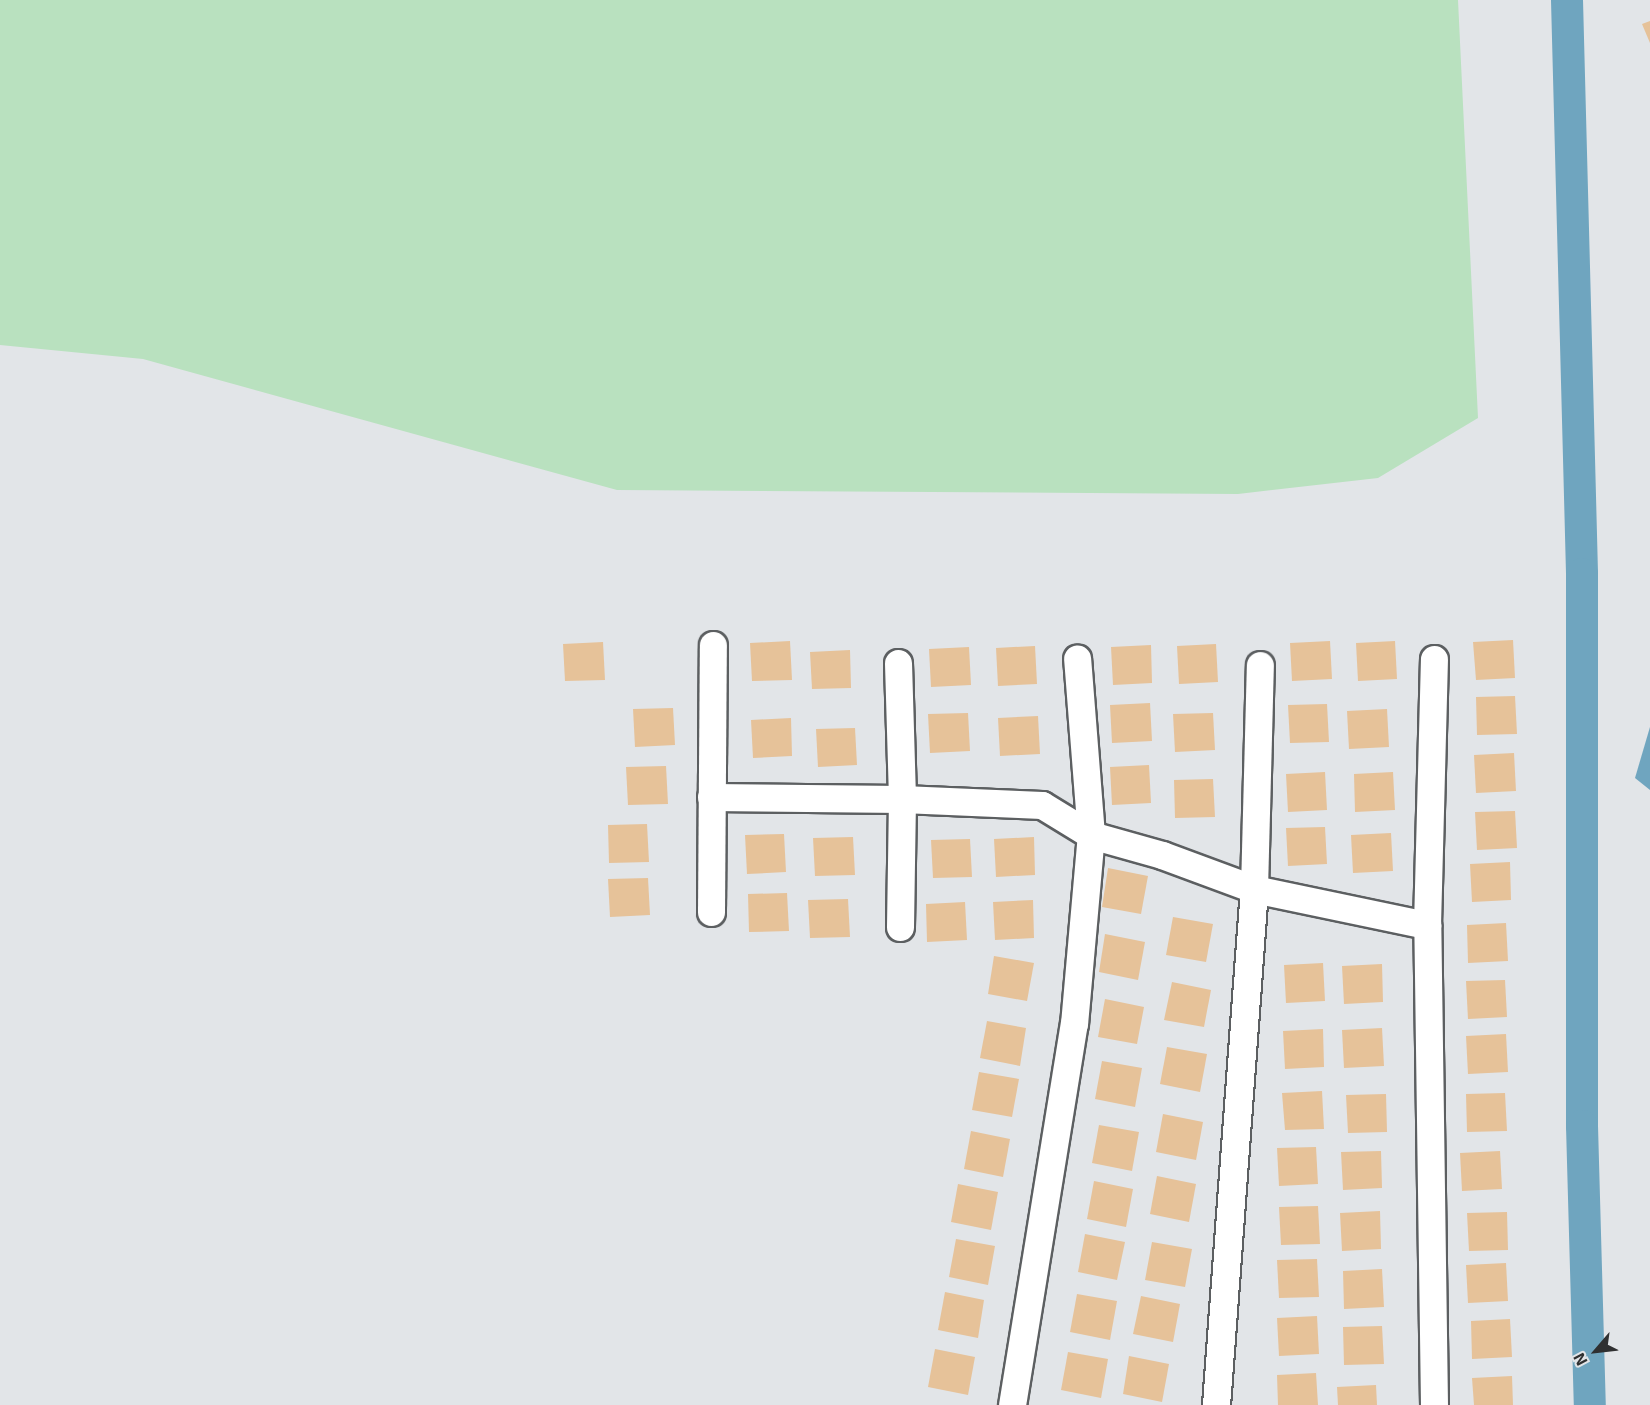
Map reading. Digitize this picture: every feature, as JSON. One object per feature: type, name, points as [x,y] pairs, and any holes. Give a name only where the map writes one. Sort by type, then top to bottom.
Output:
[{"type":"street","points":[[711,912],[712,645]]},
{"type":"street","points":[[1012,1405],[1074,1024],[1091,835],[1077,659]]},
{"type":"street","points":[[1434,659],[1427,925],[1434,1405]]},
{"type":"street","points":[[898,663],[902,799],[900,927]]},
{"type":"street","points":[[1216,1405],[1254,889],[1260,665]]},
{"type":"street","points":[[711,797],[902,799],[1042,805],[1091,835],[1162,855],[1254,889],[1427,925]]},
{"type":"green space","points":[[0,0],[1458,0],[1478,418],[1378,478],[1238,494],[617,490],[143,359],[0,345]]},
{"type":"water","points":[[1650,727],[1650,790],[1635,778]]},
{"type":"building","points":[[1650,21],[1650,43],[1642,24]]},
{"type":"building","points":[[1513,640],[1515,678],[1476,680],[1473,642]]},
{"type":"building","points":[[790,641],[792,680],[752,681],[750,643]]},
{"type":"building","points":[[1330,641],[1332,679],[1292,681],[1290,643]]},
{"type":"building","points":[[1395,641],[1397,679],[1358,681],[1356,643]]},
{"type":"building","points":[[603,642],[605,680],[565,681],[563,644]]},
{"type":"building","points":[[1216,644],[1218,682],[1179,684],[1177,646]]},
{"type":"building","points":[[1151,645],[1152,683],[1113,685],[1111,647]]},
{"type":"building","points":[[1035,646],[1037,684],[998,686],[996,648]]},
{"type":"building","points":[[969,647],[971,685],[931,687],[929,649]]},
{"type":"building","points":[[850,650],[851,688],[812,689],[810,652]]},
{"type":"building","points":[[1515,696],[1517,734],[1477,735],[1476,697]]},
{"type":"building","points":[[1150,703],[1152,741],[1112,743],[1110,705]]},
{"type":"building","points":[[1327,704],[1329,742],[1290,743],[1288,705]]},
{"type":"building","points":[[673,708],[675,745],[635,747],[633,709]]},
{"type":"building","points":[[1387,709],[1389,747],[1349,749],[1347,711]]},
{"type":"building","points":[[968,713],[970,751],[930,753],[928,714]]},
{"type":"building","points":[[1213,713],[1215,750],[1175,752],[1173,714]]},
{"type":"building","points":[[1038,716],[1040,754],[1000,756],[998,718]]},
{"type":"building","points":[[791,718],[792,756],[753,758],[751,720]]},
{"type":"building","points":[[855,728],[857,765],[818,767],[816,729]]},
{"type":"building","points":[[1514,753],[1516,791],[1476,793],[1474,755]]},
{"type":"building","points":[[1149,765],[1151,803],[1112,805],[1110,767]]},
{"type":"building","points":[[666,766],[668,804],[628,805],[626,767]]},
{"type":"building","points":[[1325,772],[1327,810],[1288,812],[1286,774]]},
{"type":"building","points":[[1393,772],[1395,810],[1355,812],[1354,774]]},
{"type":"building","points":[[1213,779],[1215,817],[1175,818],[1174,780]]},
{"type":"building","points":[[1515,811],[1517,848],[1477,850],[1475,812]]},
{"type":"building","points":[[647,824],[649,862],[609,863],[608,825]]},
{"type":"building","points":[[1325,827],[1327,864],[1288,866],[1286,828]]},
{"type":"building","points":[[1391,833],[1393,871],[1353,873],[1351,835]]},
{"type":"building","points":[[784,834],[786,872],[747,874],[745,835]]},
{"type":"building","points":[[853,837],[855,875],[815,876],[813,838]]},
{"type":"building","points":[[1034,837],[1035,875],[996,877],[994,839]]},
{"type":"building","points":[[970,839],[972,877],[933,878],[931,840]]},
{"type":"building","points":[[1510,862],[1511,900],[1472,902],[1470,864]]},
{"type":"building","points":[[1108,868],[1148,876],[1141,914],[1102,907]]},
{"type":"building","points":[[648,878],[650,915],[610,917],[608,879]]},
{"type":"building","points":[[787,893],[789,931],[749,932],[748,894]]},
{"type":"building","points":[[848,899],[850,937],[810,938],[808,900]]},
{"type":"building","points":[[1033,900],[1034,938],[995,940],[993,902]]},
{"type":"building","points":[[965,902],[967,940],[927,942],[926,904]]},
{"type":"building","points":[[1173,917],[1213,924],[1206,962],[1166,955]]},
{"type":"building","points":[[1506,923],[1508,961],[1468,963],[1467,925]]},
{"type":"building","points":[[1105,934],[1145,942],[1138,980],[1099,972]]},
{"type":"building","points":[[994,956],[1034,963],[1027,1001],[988,994]]},
{"type":"building","points":[[1323,963],[1325,1001],[1286,1003],[1284,965]]},
{"type":"building","points":[[1382,964],[1383,1002],[1344,1004],[1342,966]]},
{"type":"building","points":[[1505,980],[1507,1017],[1468,1019],[1466,981]]},
{"type":"building","points":[[1172,982],[1211,990],[1204,1027],[1164,1020]]},
{"type":"building","points":[[1105,999],[1144,1007],[1137,1044],[1098,1037]]},
{"type":"building","points":[[987,1021],[1026,1028],[1020,1066],[980,1058]]},
{"type":"building","points":[[1382,1028],[1384,1066],[1344,1068],[1342,1030]]},
{"type":"building","points":[[1323,1029],[1324,1067],[1285,1069],[1283,1031]]},
{"type":"building","points":[[1506,1034],[1508,1072],[1468,1074],[1466,1036]]},
{"type":"building","points":[[1167,1047],[1207,1054],[1200,1092],[1160,1084]]},
{"type":"building","points":[[1102,1061],[1142,1068],[1135,1107],[1095,1099]]},
{"type":"building","points":[[979,1072],[1019,1079],[1012,1117],[972,1110]]},
{"type":"building","points":[[1322,1091],[1324,1129],[1285,1130],[1282,1093]]},
{"type":"building","points":[[1505,1093],[1507,1131],[1467,1132],[1466,1094]]},
{"type":"building","points":[[1386,1094],[1387,1132],[1348,1133],[1346,1095]]},
{"type":"building","points":[[1163,1114],[1203,1122],[1196,1160],[1156,1152]]},
{"type":"building","points":[[1099,1125],[1139,1132],[1132,1171],[1092,1163]]},
{"type":"building","points":[[971,1131],[1010,1139],[1003,1177],[964,1169]]},
{"type":"building","points":[[1316,1147],[1318,1184],[1279,1186],[1277,1148]]},
{"type":"building","points":[[1381,1151],[1382,1188],[1343,1190],[1341,1152]]},
{"type":"building","points":[[1500,1151],[1502,1189],[1462,1191],[1460,1153]]},
{"type":"building","points":[[1157,1176],[1196,1184],[1189,1222],[1150,1214]]},
{"type":"building","points":[[1094,1181],[1133,1189],[1126,1227],[1087,1219]]},
{"type":"building","points":[[958,1184],[998,1192],[991,1230],[951,1222]]},
{"type":"building","points":[[1318,1206],[1320,1244],[1281,1245],[1279,1207]]},
{"type":"building","points":[[1380,1211],[1381,1249],[1342,1251],[1340,1213]]},
{"type":"building","points":[[1507,1212],[1508,1250],[1469,1251],[1467,1213]]},
{"type":"building","points":[[1085,1234],[1125,1242],[1117,1280],[1078,1272]]},
{"type":"building","points":[[956,1239],[995,1246],[988,1285],[949,1277]]},
{"type":"building","points":[[1152,1242],[1192,1249],[1185,1287],[1145,1280]]},
{"type":"building","points":[[1317,1259],[1319,1297],[1279,1298],[1277,1260]]},
{"type":"building","points":[[1506,1263],[1508,1301],[1468,1303],[1466,1265]]},
{"type":"building","points":[[1382,1269],[1384,1307],[1344,1309],[1343,1271]]},
{"type":"building","points":[[945,1292],[984,1300],[978,1338],[938,1330]]},
{"type":"building","points":[[1077,1294],[1117,1301],[1110,1340],[1070,1332]]},
{"type":"building","points":[[1141,1296],[1180,1304],[1173,1342],[1133,1334]]},
{"type":"building","points":[[1317,1316],[1319,1354],[1279,1356],[1277,1318]]},
{"type":"building","points":[[1510,1319],[1512,1357],[1472,1359],[1471,1321]]},
{"type":"building","points":[[1382,1326],[1384,1364],[1344,1365],[1343,1327]]},
{"type":"building","points":[[935,1349],[975,1357],[968,1395],[928,1387]]},
{"type":"building","points":[[1068,1352],[1108,1359],[1101,1398],[1061,1390]]},
{"type":"building","points":[[1129,1356],[1169,1364],[1162,1402],[1123,1394]]},
{"type":"building","points":[[1316,1373],[1318,1405],[1278,1405],[1277,1375]]},
{"type":"building","points":[[1512,1376],[1513,1405],[1474,1405],[1472,1378]]},
{"type":"building","points":[[1376,1385],[1377,1405],[1338,1405],[1337,1387]]},
{"type":"waterway","points":[[1567,0],[1582,574],[1582,1126],[1590,1405]]}]
